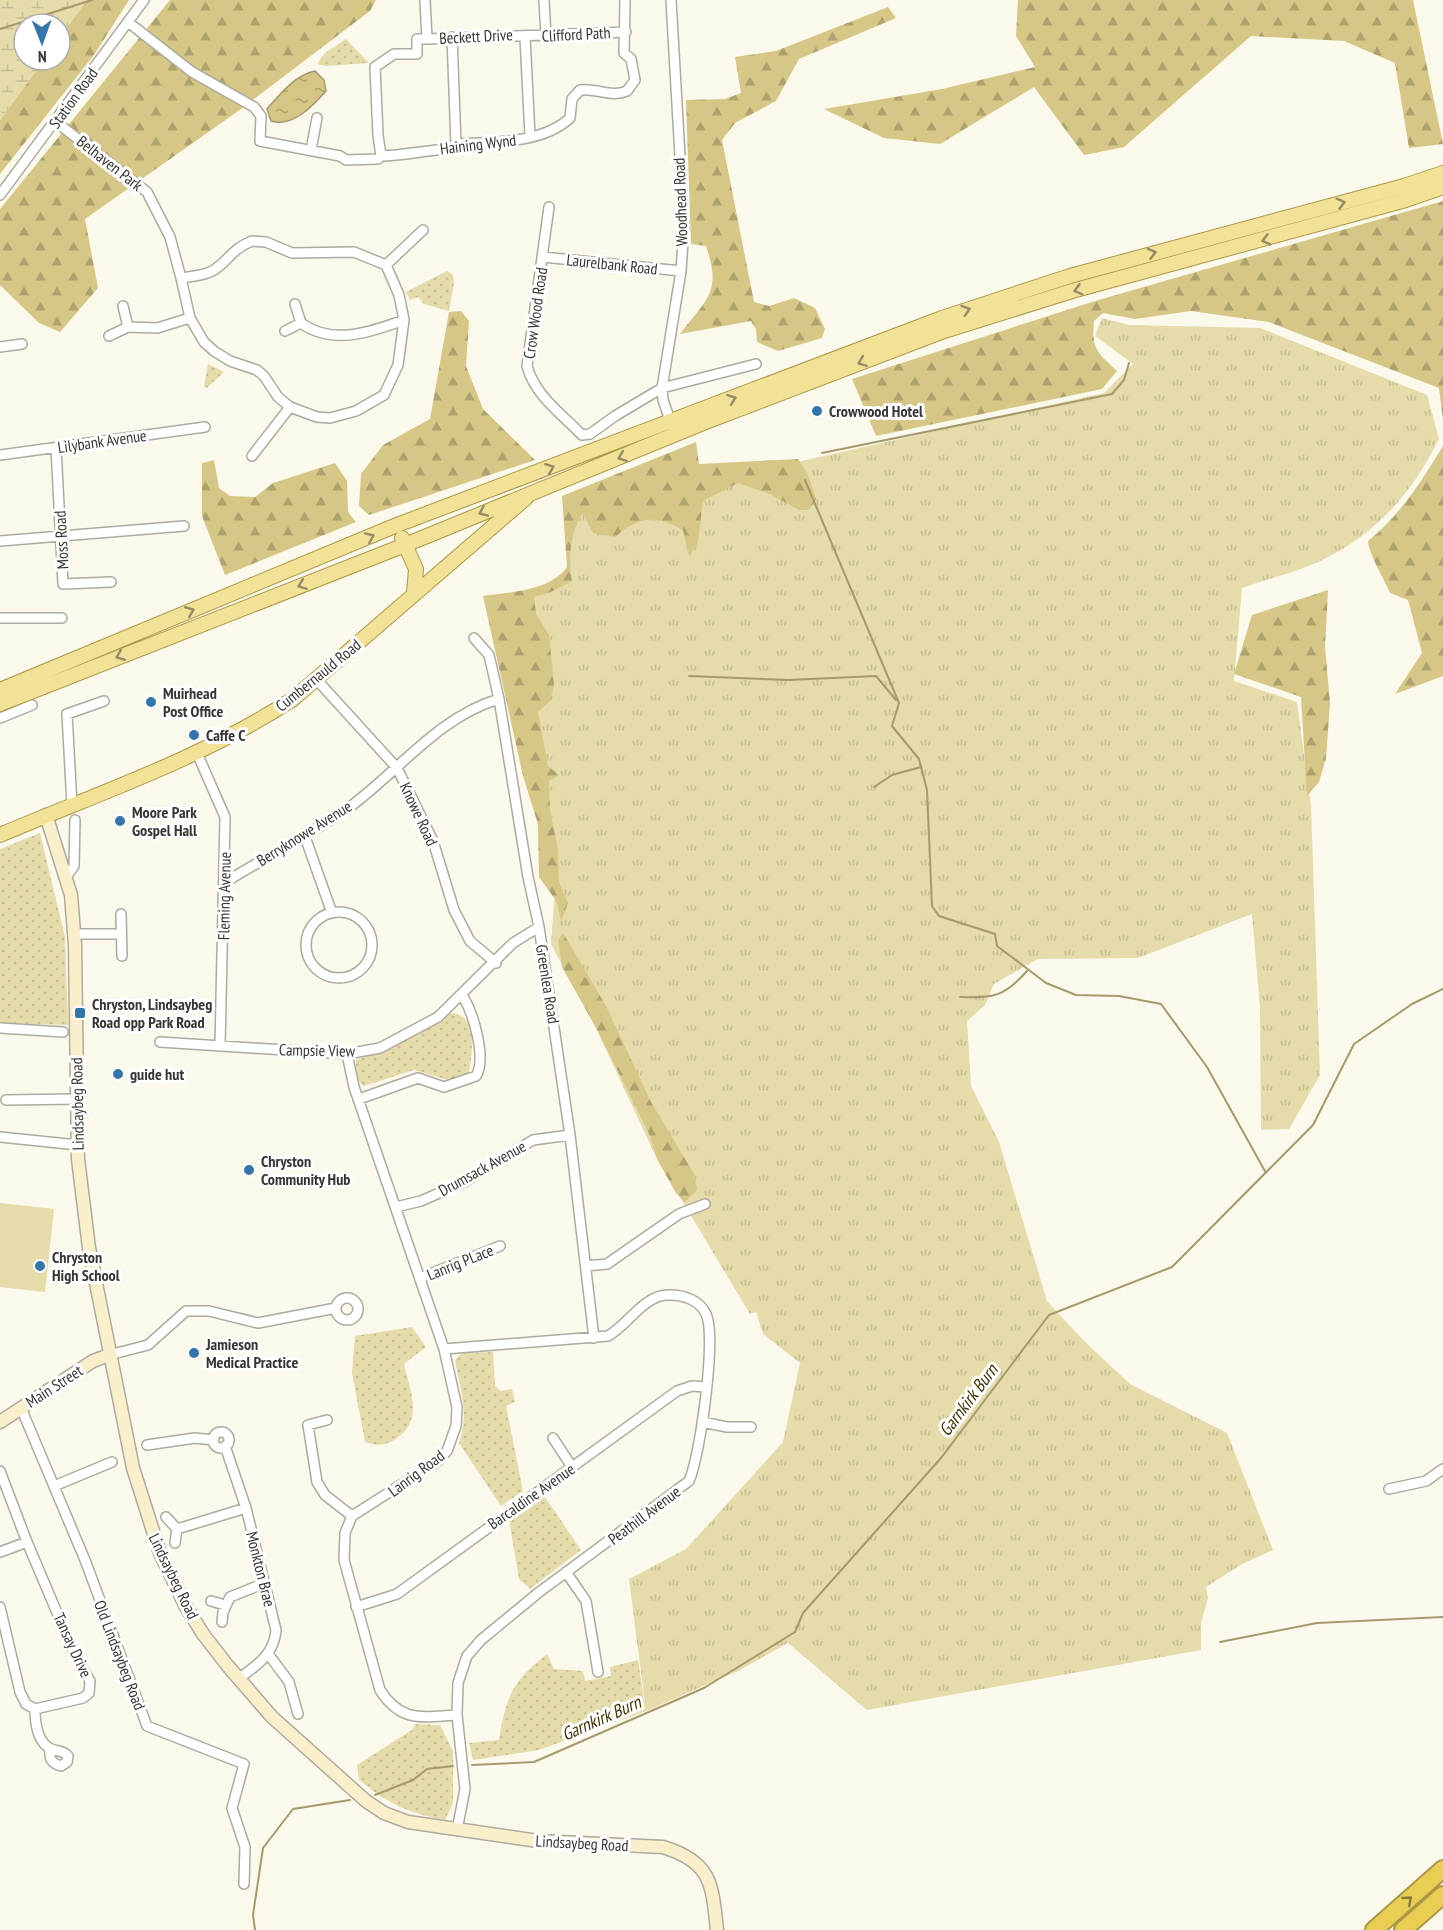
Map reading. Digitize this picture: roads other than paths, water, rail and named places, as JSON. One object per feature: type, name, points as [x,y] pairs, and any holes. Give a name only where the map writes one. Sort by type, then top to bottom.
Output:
[{"type":"highway","points":[[1374,1930],[1443,1869]]},
{"type":"highway","points":[[1403,1930],[1443,1895]]},
{"type":"main road","points":[[0,690],[397,525],[942,318],[1070,276],[1404,186],[1443,173]]},
{"type":"main road","points":[[0,704],[405,545],[537,489],[944,331],[1072,291],[1406,200],[1443,187]]},
{"type":"main road","name":"Cumbernauld Road","points":[[0,834],[197,753],[263,719],[316,679],[537,489]]},
{"type":"main road","points":[[397,525],[417,576],[414,593]]},
{"type":"main road","name":"Lindsaybeg Road","points":[[46,815],[71,895],[81,1195],[109,1355],[133,1468],[160,1553],[203,1634],[238,1679],[302,1746],[366,1801],[395,1819],[538,1841],[663,1847],[679,1852],[693,1859],[707,1873],[713,1894],[717,1930]]},
{"type":"main road","name":"Main Street","points":[[0,1422],[93,1361],[109,1355]]},
{"type":"street","name":"Station Road","points":[[0,195],[144,0]]},
{"type":"street","points":[[381,156],[375,67],[394,54],[417,54],[417,39],[427,39],[425,0]]},
{"type":"street","points":[[544,0],[546,36]]},
{"type":"street","name":"Haining Wynd","points":[[128,22],[192,72],[254,107],[261,116],[260,141],[340,156],[346,160],[378,159],[381,156],[451,149],[456,144],[514,141],[561,126],[570,118],[572,99],[580,90],[596,89],[608,94],[621,94],[633,86],[635,76],[632,59],[624,53],[625,0]]},
{"type":"street","name":"Woodhead Road","points":[[671,0],[684,226],[681,271],[662,388],[663,400],[676,436]]},
{"type":"street","name":"Clifford Path","points":[[525,37],[626,33]]},
{"type":"street","name":"Beckett Drive","points":[[427,39],[522,34],[525,37]]},
{"type":"street","points":[[452,37],[456,144]]},
{"type":"street","points":[[525,37],[530,136]]},
{"type":"street","points":[[311,150],[317,118]]},
{"type":"street","name":"Belhaven Park","points":[[56,122],[147,192],[170,237],[190,318],[204,342],[230,362],[256,370],[278,398],[290,407],[316,417],[330,418],[356,411],[384,395],[398,365],[404,320],[399,295],[386,265]]},
{"type":"street","name":"Crow Wood Road","points":[[549,207],[527,366],[531,381],[582,435],[590,434],[662,388]]},
{"type":"street","points":[[181,278],[215,270],[236,247],[252,241],[266,242],[292,253],[354,252],[386,265],[423,230]]},
{"type":"street","name":"Laurelbank Road","points":[[543,257],[681,271]]},
{"type":"street","points":[[295,304],[301,323],[328,335],[363,334],[404,320]]},
{"type":"street","points":[[123,306],[128,327]]},
{"type":"street","points":[[109,336],[128,327],[157,328],[190,318]]},
{"type":"street","points":[[285,331],[301,323]]},
{"type":"street","points":[[0,347],[22,344]]},
{"type":"street","points":[[662,388],[756,364]]},
{"type":"street","points":[[252,456],[290,407]]},
{"type":"street","name":"Lilybank Avenue","points":[[0,454],[205,427]]},
{"type":"street","name":"Moss Road","points":[[56,447],[63,584],[111,582]]},
{"type":"street","points":[[0,541],[184,526]]},
{"type":"street","points":[[0,618],[62,618]]},
{"type":"street","name":"Greenlea Road","points":[[474,638],[489,655],[499,699],[528,877],[539,927],[570,1135],[594,1338]]},
{"type":"street","name":"Knowe Road","points":[[316,679],[397,768],[433,841],[454,910],[470,941],[496,963]]},
{"type":"street","name":"Berryknowe Avenue","points":[[224,883],[346,810],[436,734],[476,706],[499,699]]},
{"type":"street","points":[[72,805],[67,714],[104,700]]},
{"type":"street","points":[[0,718],[32,705]]},
{"type":"street","name":"Fleming Avenue","points":[[197,753],[225,818],[220,1046]]},
{"type":"street","name":"Lindsaybeg Road","points":[[66,878],[74,866],[72,826]]},
{"type":"street","points":[[304,834],[332,913]]},
{"type":"street","points":[[332,913],[355,916],[362,922],[371,937],[371,949],[367,962],[349,976],[330,977],[316,969],[309,959],[306,947],[307,936],[314,923],[332,913]]},
{"type":"street","points":[[121,914],[122,956]]},
{"type":"street","name":"Campsie View","points":[[160,1042],[346,1054],[380,1048],[438,1017],[496,963],[513,943],[539,927]]},
{"type":"street","points":[[74,934],[121,934]]},
{"type":"street","points":[[359,1099],[418,1078],[444,1087],[476,1076],[480,1059],[477,1035],[470,1008],[462,995]]},
{"type":"street","points":[[0,1028],[63,1032]]},
{"type":"street","name":"Lanrig Road","points":[[346,1054],[359,1099],[444,1349],[457,1407],[456,1426],[447,1451],[438,1461],[352,1516]]},
{"type":"street","points":[[6,1100],[77,1099]]},
{"type":"street","name":"Drumsack Avenue","points":[[396,1207],[421,1201],[466,1181],[533,1140],[570,1135]]},
{"type":"street","points":[[0,1137],[78,1145]]},
{"type":"street","points":[[586,1266],[607,1264],[679,1214],[705,1204]]},
{"type":"street","name":"Lanrig PLace","points":[[420,1278],[500,1246]]},
{"type":"street","name":"Peathill Avenue","points":[[444,1349],[608,1336],[621,1329],[645,1304],[666,1294],[699,1303],[707,1315],[710,1333],[702,1422],[695,1467],[689,1481],[566,1572],[481,1640],[467,1656],[458,1683],[457,1716],[465,1789],[457,1830]]},
{"type":"street","points":[[109,1355],[148,1345],[186,1311],[209,1311],[258,1323],[336,1308]]},
{"type":"street","name":"Barcaldine Avenue","points":[[356,1607],[397,1594],[678,1391],[692,1386],[705,1387]]},
{"type":"street","name":"Old Lindsaybeg Road","points":[[21,1408],[54,1486],[147,1726],[244,1764],[232,1808],[245,1847],[244,1884]]},
{"type":"street","points":[[327,1420],[308,1425],[317,1482],[325,1495],[352,1516],[345,1533],[344,1560],[380,1689],[389,1705],[414,1717],[457,1716]]},
{"type":"street","points":[[702,1422],[727,1427],[751,1427]]},
{"type":"street","name":"Monkton Brae","points":[[147,1445],[195,1438],[214,1440],[216,1434],[224,1432],[229,1438],[225,1446],[246,1508],[276,1630],[275,1641],[269,1655]]},
{"type":"street","points":[[553,1438],[572,1467]]},
{"type":"street","points":[[54,1486],[112,1462]]},
{"type":"street","points":[[1389,1489],[1426,1481],[1443,1469]]},
{"type":"street","name":"Tansay Drive","points":[[0,1471],[27,1542],[91,1686],[83,1698],[35,1709]]},
{"type":"street","points":[[88,1472],[93,1481]]},
{"type":"street","points":[[177,1528],[246,1508]]},
{"type":"street","points":[[166,1516],[177,1528]]},
{"type":"street","points":[[175,1543],[177,1528]]},
{"type":"street","points":[[0,1552],[27,1542]]},
{"type":"street","points":[[566,1572],[586,1601],[598,1672]]},
{"type":"street","points":[[222,1622],[225,1605],[236,1593],[265,1583]]},
{"type":"street","points":[[211,1601],[225,1605]]},
{"type":"street","points":[[0,1607],[20,1692],[26,1704],[35,1709],[37,1730],[50,1748]]},
{"type":"street","points":[[238,1679],[269,1655],[289,1682],[298,1714]]},
{"type":"water","points":[[315,71],[324,80],[326,91],[294,119],[271,121],[267,109],[277,97],[294,81]]},
{"type":"waterway","points":[[0,29],[92,0]]},
{"type":"waterway","points":[[822,453],[1112,394],[1124,380],[1129,363]]},
{"type":"waterway","points":[[805,480],[899,703],[892,726],[919,759],[927,790],[932,906],[939,916],[995,934],[997,946],[1046,983],[1076,995],[1119,996],[1161,1004],[1207,1067],[1266,1173]]},
{"type":"waterway","points":[[689,676],[789,680],[876,676],[896,700]]},
{"type":"waterway","points":[[874,787],[892,775],[921,767]]},
{"type":"waterway","points":[[960,997],[998,994],[1012,986],[1027,971]]},
{"type":"waterway","name":"Garnkirk Burn","points":[[472,1765],[534,1762],[704,1688],[795,1632],[803,1613],[941,1458],[1049,1315],[1172,1267],[1313,1125],[1354,1044],[1412,1004],[1443,989]]},
{"type":"waterway","points":[[1220,1642],[1317,1623],[1443,1617]]},
{"type":"waterway","name":"Garnkirk Burn","points":[[375,1795],[413,1780],[427,1769],[453,1766]]},
{"type":"waterway","name":"Garnkirk Burn","points":[[255,1930],[253,1915],[263,1848],[293,1809],[350,1800]]},
{"type":"place","name":"Crowwood Hotel","points":[[817,411]]},
{"type":"place","name":"Muirhead Post Office","points":[[151,702]]},
{"type":"place","name":"Caffe C","points":[[194,735]]},
{"type":"place","name":"Moore Park Gospel Hall","points":[[120,821]]},
{"type":"place","name":"Chryston, Lindsaybeg Road opp Park Road","points":[[80,1013]]},
{"type":"place","name":"guide hut","points":[[118,1074]]},
{"type":"place","name":"Chryston Community Hub","points":[[249,1170]]},
{"type":"place","name":"Chryston High School","points":[[40,1266]]},
{"type":"place","name":"Jamieson Medical Practice","points":[[194,1353]]}]
